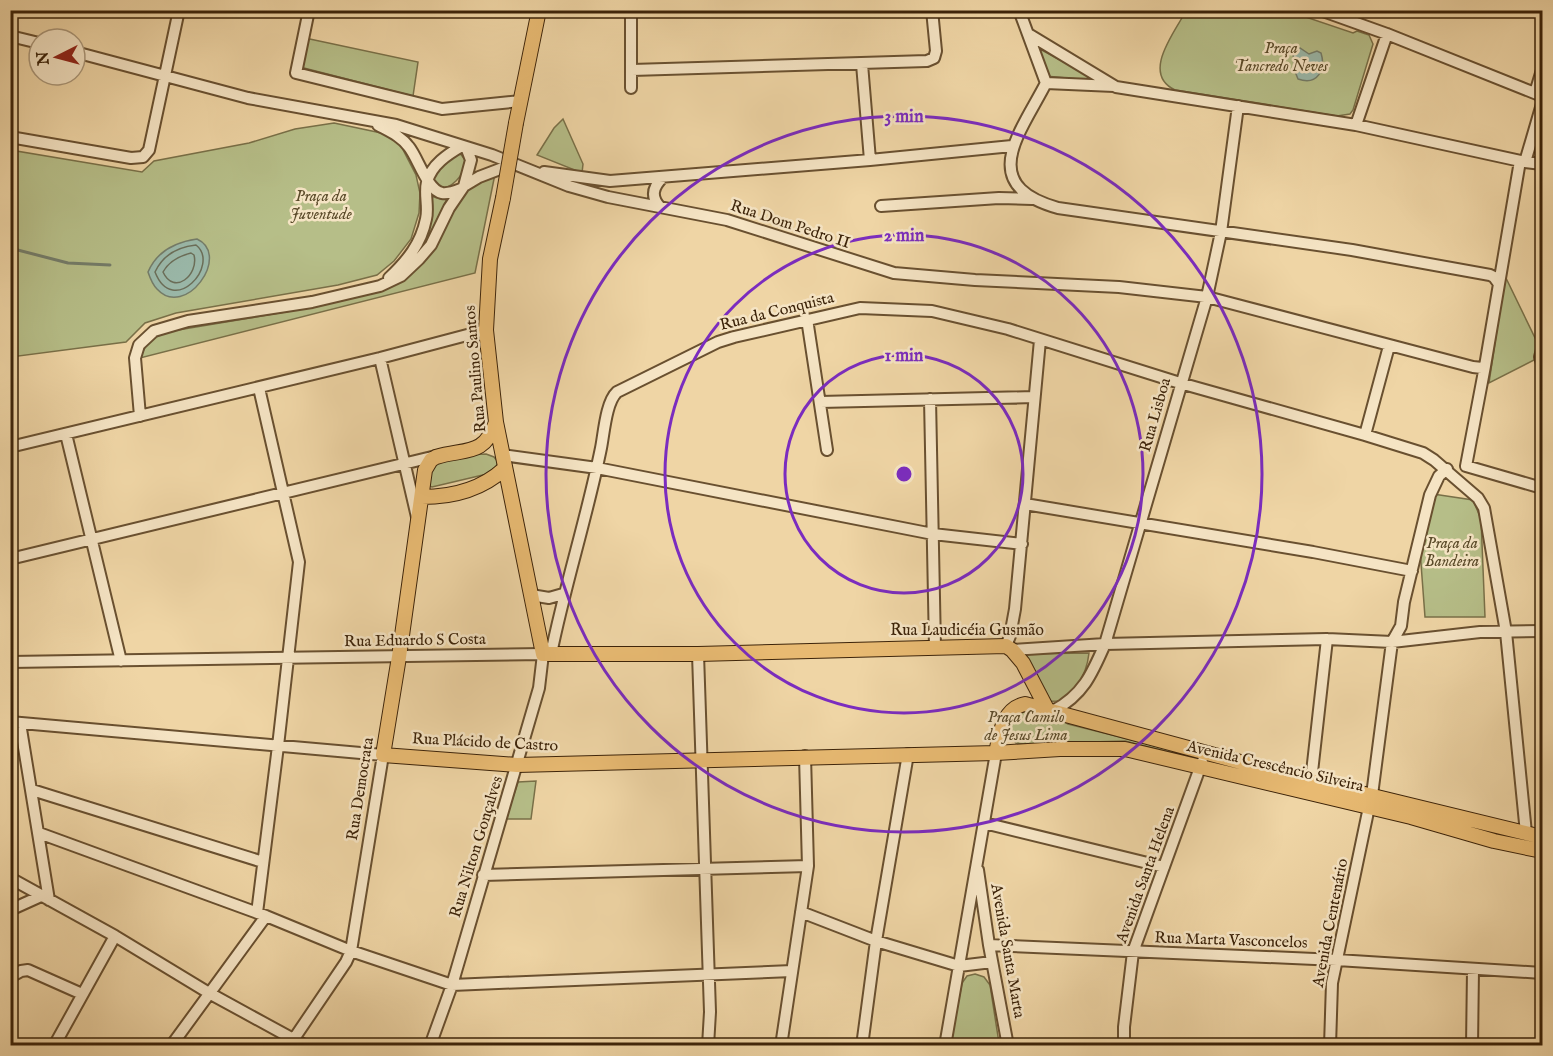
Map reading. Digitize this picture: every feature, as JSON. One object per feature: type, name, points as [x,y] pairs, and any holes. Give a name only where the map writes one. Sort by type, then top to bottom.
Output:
[{"type":"main road","name":"Rua Paulino Santos","points":[[539,10],[490,260],[486,330],[496,422],[503,462],[531,595],[547,654]]},
{"type":"main road","points":[[444,454],[464,452],[480,446],[491,436],[496,422]]},
{"type":"main road","points":[[422,497],[433,497],[482,486],[503,462],[464,452]]},
{"type":"main road","name":"Rua Democrata","points":[[383,755],[422,497],[422,478],[431,460],[444,454]]},
{"type":"main road","name":"Rua Laudicéia Gusmão","points":[[547,654],[698,654],[935,647],[1009,648]]},
{"type":"main road","points":[[1009,648],[1023,663],[1050,710]]},
{"type":"main road","name":"Avenida Crescêncio Silveira","points":[[1001,731],[1007,715],[1019,705],[1025,704],[1311,782],[1494,841],[1542,851]]},
{"type":"main road","points":[[1001,731],[1017,751]]},
{"type":"main road","points":[[996,753],[1001,731]]},
{"type":"main road","name":"Avenida Crescêncio Silveira","points":[[996,753],[1125,749],[1200,767],[1499,825],[1542,837]]},
{"type":"main road","name":"Rua Plácido de Castro","points":[[383,755],[517,765],[996,753]]},
{"type":"main road","points":[[1494,841],[1493,832],[1499,825]]},
{"type":"main road","points":[[1525,848],[1529,841],[1526,832]]},
{"type":"street","points":[[10,137],[130,158],[143,157],[149,150],[179,10]]},
{"type":"street","points":[[309,10],[296,74],[442,109],[521,102]]},
{"type":"street","points":[[631,10],[631,88]]},
{"type":"street","points":[[632,69],[927,61],[934,58],[936,51],[932,10]]},
{"type":"street","points":[[1019,10],[1046,83],[1012,146],[1010,160],[1010,172],[1019,186],[1032,199]]},
{"type":"street","points":[[1320,10],[1538,94],[1542,70]]},
{"type":"street","points":[[1356,125],[1387,34]]},
{"type":"street","points":[[1030,35],[1116,87]]},
{"type":"street","points":[[10,36],[27,40]]},
{"type":"street","name":"Rua Dom Pedro II","points":[[87,55],[248,98],[396,125],[464,146],[569,186],[727,220],[894,273],[975,280],[1119,287],[1207,297],[1389,346],[1478,368],[1485,366]]},
{"type":"street","points":[[862,64],[870,160]]},
{"type":"street","points":[[1046,83],[1116,87],[1169,94],[1356,125],[1523,162],[1542,164]]},
{"type":"street","points":[[1542,104],[1523,162],[1466,466],[1542,488]]},
{"type":"street","name":"Rua Lisboa","points":[[1050,710],[1066,705],[1076,696],[1092,674],[1105,644],[1207,297],[1221,232],[1239,106]]},
{"type":"street","points":[[367,120],[404,141],[411,148],[428,180],[441,193],[463,187],[479,177],[513,164]]},
{"type":"street","points":[[140,416],[134,368],[135,358],[139,345],[154,330],[188,321],[312,302],[380,286],[401,276],[420,259],[431,245],[449,208],[463,187],[471,160],[464,146],[440,162],[428,180],[428,214],[421,236],[403,264],[380,286]]},
{"type":"street","points":[[527,170],[610,181],[1012,146]]},
{"type":"street","points":[[660,207],[653,194],[655,186],[663,177]]},
{"type":"street","points":[[881,206],[999,198],[1032,199],[1058,208],[1352,250],[1482,272],[1494,277],[1499,284]]},
{"type":"street","name":"Rua da Conquista","points":[[547,654],[597,468],[610,401],[617,392],[718,342],[807,319],[860,308],[932,311],[1008,329],[1180,383],[1365,435],[1423,453],[1448,469],[1478,498],[1484,508],[1506,632],[1526,832]]},
{"type":"street","points":[[807,319],[827,450]]},
{"type":"street","points":[[10,447],[259,388],[486,330]]},
{"type":"street","points":[[1009,648],[1022,544],[1040,340]]},
{"type":"street","points":[[1365,435],[1389,346]]},
{"type":"street","points":[[1542,350],[1540,357],[1542,363]]},
{"type":"street","points":[[380,358],[418,521]]},
{"type":"street","points":[[171,1046],[261,915],[264,862],[298,562],[259,388]]},
{"type":"street","points":[[820,402],[1034,397]]},
{"type":"street","points":[[930,399],[935,647]]},
{"type":"street","points":[[66,434],[122,661]]},
{"type":"street","points":[[10,559],[444,454]]},
{"type":"street","points":[[503,462],[597,468],[933,534],[1022,544]]},
{"type":"street","name":"Avenida Centenário","points":[[1330,1046],[1332,983],[1371,801],[1392,642],[1401,626],[1404,602],[1430,495],[1439,476],[1448,469]]},
{"type":"street","points":[[1026,504],[1412,571]]},
{"type":"street","points":[[531,595],[549,598],[563,594]]},
{"type":"street","points":[[1506,632],[1542,631]]},
{"type":"street","name":"Rua Laudicéia Gusmão","points":[[1009,648],[1327,639],[1392,642],[1480,632],[1506,632]]},
{"type":"street","points":[[1311,782],[1327,639]]},
{"type":"street","name":"Rua Eduardo S Costa","points":[[10,662],[547,654]]},
{"type":"street","name":"Rua Nilton Gonçalves","points":[[430,1046],[452,986],[547,654]]},
{"type":"street","points":[[698,654],[710,1012],[708,1046]]},
{"type":"street","points":[[15,723],[32,790],[39,832],[45,898]]},
{"type":"street","name":"Rua Plácido de Castro","points":[[15,723],[383,755]]},
{"type":"street","points":[[945,1046],[996,753]]},
{"type":"street","name":"Avenida Santa Helena","points":[[1124,1046],[1124,1027],[1133,952],[1205,753]]},
{"type":"street","points":[[862,1046],[876,941],[908,754]]},
{"type":"street","name":"Rua Democrata","points":[[291,1042],[346,962],[351,951],[383,755]]},
{"type":"street","points":[[781,1046],[808,866],[805,756]]},
{"type":"street","points":[[32,790],[264,862]]},
{"type":"street","points":[[984,823],[1164,867]]},
{"type":"street","points":[[39,832],[351,951],[452,986],[792,971]]},
{"type":"street","name":"Avenida Santa Marta","points":[[977,860],[989,945],[1008,1046]]},
{"type":"street","points":[[483,875],[808,866]]},
{"type":"street","points":[[10,878],[115,936],[291,1042],[306,1046]]},
{"type":"street","points":[[10,910],[45,898]]},
{"type":"street","points":[[801,912],[876,941],[959,966],[992,962]]},
{"type":"street","points":[[54,1046],[115,936]]},
{"type":"street","name":"Rua Marta Vasconcelos","points":[[989,945],[1337,960],[1542,973]]},
{"type":"street","points":[[10,977],[28,970],[82,994]]},
{"type":"street","points":[[1472,1046],[1473,970]]},
{"type":"green space","name":"Praça Tancredo Neves","points":[[1186,11],[1288,11],[1353,33],[1357,31],[1369,35],[1373,44],[1353,110],[1350,114],[1337,116],[1175,90],[1165,83],[1160,64],[1168,41]]},
{"type":"green space","points":[[305,38],[418,62],[413,96],[300,67]]},
{"type":"green space","points":[[1038,48],[1090,76],[1089,80],[1045,76]]},
{"type":"green space","points":[[563,119],[583,164],[582,173],[537,155],[554,128]]},
{"type":"green space","name":"Praça da Juventude","points":[[334,123],[386,134],[400,144],[416,175],[420,193],[419,213],[411,239],[394,261],[377,275],[338,285],[176,313],[145,323],[126,342],[11,357],[10,150],[142,172],[154,161],[249,143],[295,129]]},
{"type":"green space","points":[[458,151],[467,162],[463,172],[448,187],[438,189],[430,177]]},
{"type":"green space","points":[[495,174],[475,273],[140,358],[150,342],[166,332],[291,311],[342,299],[414,268],[451,207],[471,184]]},
{"type":"green space","points":[[428,195],[447,199],[416,256]]},
{"type":"green space","points":[[1505,276],[1537,342],[1536,359],[1489,383]]},
{"type":"green space","points":[[486,454],[494,457],[498,462],[495,469],[487,474],[429,486],[426,478],[436,462],[463,455]]},
{"type":"green space","name":"Praça da Bandeira","points":[[1433,494],[1473,500],[1481,519],[1485,617],[1425,617],[1420,550]]},
{"type":"green space","name":"Praça Camilo de Jesus Lima","points":[[1089,653],[1082,678],[1077,686],[1072,693],[1058,701],[1049,701],[1020,654]]},
{"type":"green space","name":"Praça Camilo de Jesus Lima","points":[[1028,710],[1048,712],[1068,724],[1196,756],[1195,760],[1185,760],[1169,752],[1125,741],[1016,743],[1006,732],[1008,718]]},
{"type":"green space","points":[[536,781],[531,819],[506,819],[518,782]]},
{"type":"green space","points":[[975,974],[984,977],[990,985],[999,1043],[950,1046],[962,983],[967,976]]},
{"type":"water","points":[[1296,48],[1309,54],[1317,51],[1321,53],[1321,70],[1315,78],[1305,81],[1298,79],[1294,69],[1293,50]]},
{"type":"water","points":[[197,239],[206,247],[209,258],[207,270],[201,282],[180,297],[168,296],[157,289],[148,272],[156,258],[174,245]]},
{"type":"waterway","points":[[10,248],[68,263],[110,265]]}]
